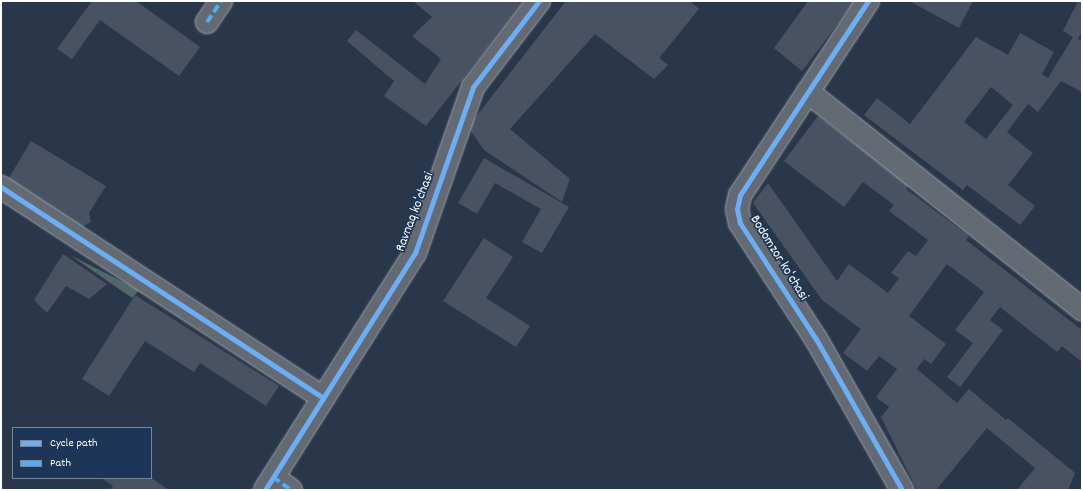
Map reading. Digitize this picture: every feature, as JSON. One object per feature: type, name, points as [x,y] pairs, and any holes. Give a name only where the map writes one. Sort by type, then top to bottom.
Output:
[{"type":"street","points":[[207,22],[221,1]]},
{"type":"street","name":"Ravnaq koʻchasi","points":[[269,484],[415,253],[473,87],[539,1]]},
{"type":"street","name":"Bodomzor koʻchasi","points":[[868,1],[740,195],[740,223],[816,339],[902,490]]},
{"type":"street","points":[[808,92],[1082,309]]},
{"type":"street","points":[[1,187],[323,398]]},
{"type":"street","points":[[269,484],[291,490]]},
{"type":"green space","points":[[70,255],[139,290],[132,298]]},
{"type":"building","points":[[92,1],[136,1],[200,47],[179,76],[100,20],[72,59],[57,49]]},
{"type":"building","points":[[413,1],[524,1],[426,126],[384,96],[394,81],[347,41],[356,30],[425,84],[441,59],[412,36],[432,17]]},
{"type":"building","points":[[566,1],[690,1],[699,9],[659,58],[668,65],[654,79],[595,34],[510,129],[570,179],[562,202],[484,150],[468,127]]},
{"type":"building","points":[[808,1],[855,1],[802,71],[774,48]]},
{"type":"building","points":[[909,1],[973,1],[959,28]]},
{"type":"building","points":[[1078,1],[1082,1],[1082,31],[1078,39],[1082,41],[1082,92],[1061,81],[1038,112],[1028,104],[1007,132],[1033,153],[1008,185],[1035,206],[1020,225],[967,185],[963,190],[864,115],[877,98],[910,124],[976,37],[1008,55],[1020,33],[1054,52],[1042,74],[1048,78],[1073,37],[1063,31]],"holes":[[[991,87],[1013,105],[986,139],[964,122]]]},
{"type":"building","points":[[818,116],[909,185],[906,189],[969,236],[966,240],[1082,330],[1082,362],[1062,346],[1057,352],[1000,307],[990,320],[1003,330],[960,387],[947,377],[973,343],[955,330],[984,292],[947,264],[909,316],[946,344],[931,364],[924,359],[917,369],[957,403],[969,389],[1006,420],[1008,418],[1075,473],[1068,490],[1017,490],[1035,468],[987,428],[936,490],[917,490],[881,417],[889,407],[876,397],[897,369],[879,356],[867,371],[843,353],[861,329],[822,300],[753,203],[768,183],[837,281],[849,264],[888,293],[899,278],[891,273],[908,251],[916,256],[928,240],[889,211],[894,205],[863,182],[844,207],[784,161]]},
{"type":"building","points":[[31,141],[106,186],[89,213],[91,222],[82,227],[7,181]]},
{"type":"building","points":[[484,158],[569,207],[542,253],[522,242],[541,209],[495,183],[477,214],[458,203]]},
{"type":"building","points":[[484,238],[513,257],[486,298],[530,326],[516,347],[443,301]]},
{"type":"building","points":[[63,254],[107,284],[89,299],[66,286],[47,313],[34,300]]},
{"type":"building","points":[[135,295],[279,386],[266,406],[200,363],[194,372],[145,341],[109,396],[82,379]]},
{"type":"building","points":[[102,479],[152,479],[169,490],[110,490],[113,486]]},
{"type":"marked path","points":[[207,22],[221,1]]},
{"type":"marked path","points":[[273,477],[291,490]]},
{"type":"cycle path","points":[[265,490],[415,253],[473,87],[539,1]]},
{"type":"cycle path","points":[[868,1],[740,195],[737,209],[740,223],[816,339],[902,490]]},
{"type":"cycle path","points":[[1,187],[323,398]]}]
